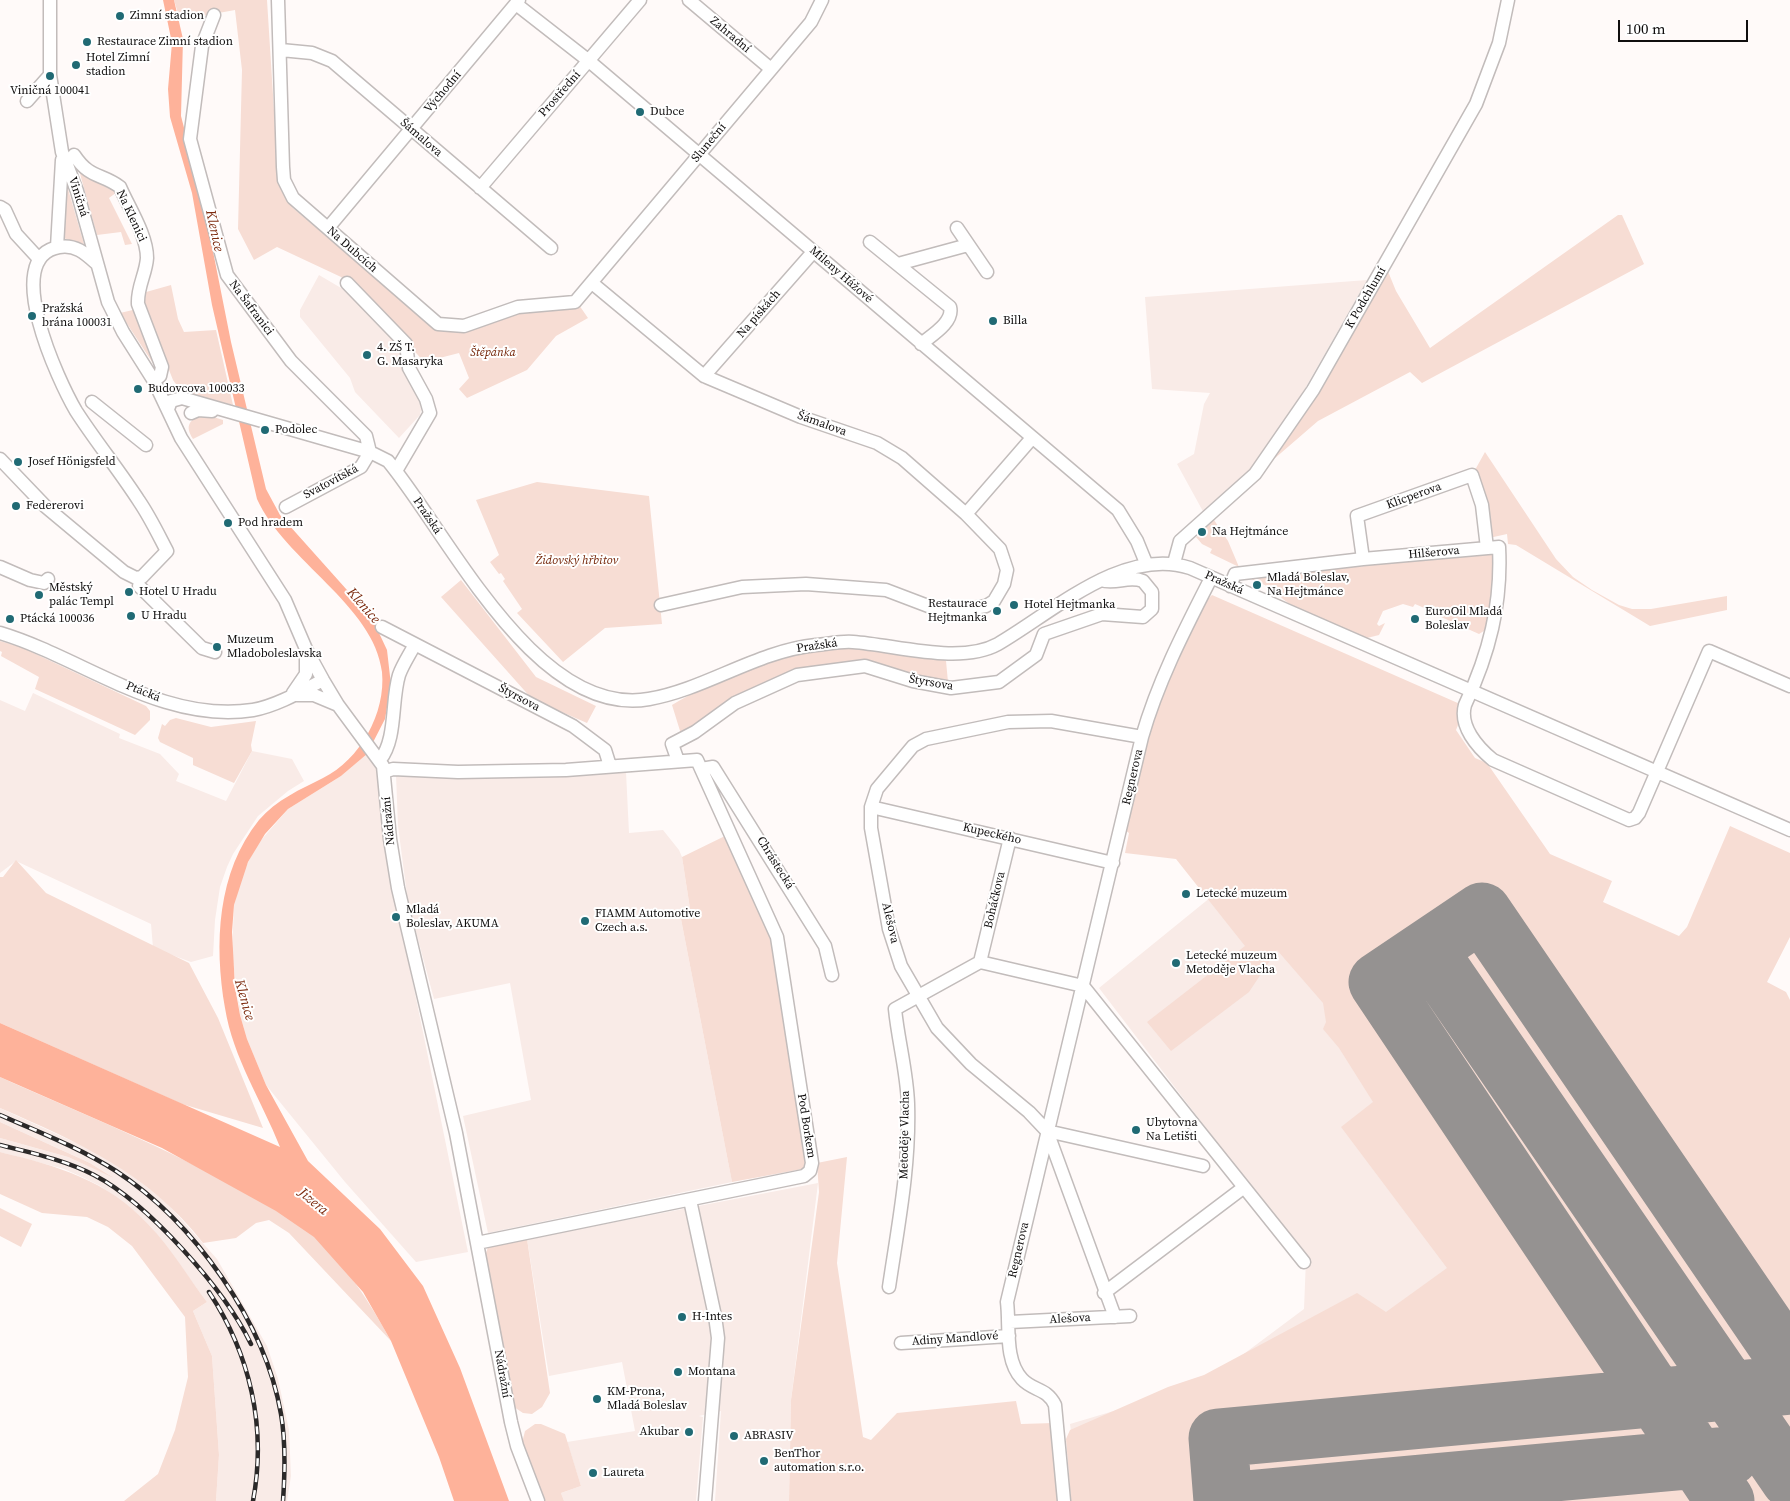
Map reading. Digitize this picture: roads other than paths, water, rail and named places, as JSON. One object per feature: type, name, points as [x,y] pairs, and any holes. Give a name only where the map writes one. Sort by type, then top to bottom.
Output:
[{"type":"street","name":"Viničná","points":[[50,0],[50,75],[77,192],[96,263],[114,317],[154,381],[170,413]]},
{"type":"street","name":"Na Dubcích","points":[[278,0],[284,180],[300,207],[328,228],[438,324],[464,326],[518,307],[575,302],[592,283]]},
{"type":"street","name":"Prostřední","points":[[480,188],[640,0]]},
{"type":"street","name":"Zahradní","points":[[689,0],[771,69]]},
{"type":"street","name":"Sluneční","points":[[592,283],[811,22],[822,0]]},
{"type":"street","name":"K Podchlumí","points":[[1174,563],[1180,541],[1255,474],[1313,390],[1476,104],[1499,43],[1508,0]]},
{"type":"street","name":"Mileny Hážové","points":[[518,2],[1118,510],[1137,541],[1146,563]]},
{"type":"street","name":"Východní","points":[[328,228],[518,2]]},
{"type":"street","name":"Na Šafranici","points":[[214,15],[202,46],[190,139],[227,275],[291,361],[366,436],[370,452]]},
{"type":"street","name":"Šámalova","points":[[281,50],[312,53],[332,62],[551,248]]},
{"type":"street","points":[[27,101],[50,75]]},
{"type":"street","points":[[57,247],[68,153]]},
{"type":"street","name":"Na Klenici","points":[[68,153],[92,175],[120,187],[145,245],[146,258],[137,294],[138,304],[162,367],[160,376],[154,381]]},
{"type":"street","points":[[0,207],[5,210],[16,234],[39,259]]},
{"type":"street","points":[[957,228],[987,272]]},
{"type":"street","points":[[870,242],[950,307],[951,313],[948,320],[921,344]]},
{"type":"street","points":[[898,264],[968,244]]},
{"type":"street","points":[[96,263],[83,252],[74,248],[57,247],[39,259],[33,275],[32,294],[42,334],[55,370],[77,412],[141,503],[167,551],[137,582]]},
{"type":"street","name":"Na pískách","points":[[704,376],[813,252]]},
{"type":"street","points":[[347,283],[406,344],[410,368],[426,399],[430,413],[396,471]]},
{"type":"street","name":"Šámalova","points":[[592,283],[704,376],[801,417],[877,443],[902,458],[924,475],[1000,549],[1007,570],[1004,584],[994,602],[986,606],[954,611],[936,609],[886,590],[806,584],[742,587],[660,605]]},
{"type":"street","name":"Viničná","points":[[154,381],[182,398]]},
{"type":"street","points":[[187,445],[183,428],[188,416],[190,402],[182,398],[171,402],[170,413],[181,438],[285,600],[306,649],[322,680],[382,766],[393,769],[458,772],[566,770],[678,762],[699,765]]},
{"type":"street","name":"Pražská","points":[[182,398],[370,452],[388,461],[459,564],[528,646],[550,668],[570,682],[606,697],[627,700],[666,696],[752,662],[801,646],[850,642],[960,655],[995,646],[1101,580],[1124,570],[1146,563],[1174,563],[1790,830]]},
{"type":"street","points":[[92,402],[146,445]]},
{"type":"street","name":"Pražská","points":[[188,416],[205,410],[230,413]]},
{"type":"street","points":[[170,413],[178,420],[188,416]]},
{"type":"street","points":[[966,514],[1032,438]]},
{"type":"street","name":"Svatovítská","points":[[286,507],[361,467],[370,452]]},
{"type":"street","points":[[0,459],[46,507],[137,582],[202,648],[215,652]]},
{"type":"street","name":"Klicperova","points":[[1364,559],[1357,516],[1472,475],[1482,505],[1487,548]]},
{"type":"street","points":[[1487,548],[1499,547],[1499,599],[1490,642],[1475,692],[1465,704],[1463,721],[1483,752],[1493,760],[1630,820],[1636,816],[1658,772],[1709,651],[1790,686]]},
{"type":"street","name":"Hilšerova","points":[[1230,586],[1235,574],[1364,559],[1487,548]]},
{"type":"street","points":[[0,567],[30,580],[44,583],[48,579]]},
{"type":"street","name":"Štyrsova","points":[[678,762],[672,744],[695,732],[735,703],[797,675],[865,666],[913,681],[951,688],[998,682],[1036,655],[1044,634],[1102,614],[1143,617],[1152,609],[1152,592],[1143,581],[1128,578],[1112,584],[1101,580]]},
{"type":"street","name":"Regnerova","points":[[1064,1501],[1055,1405],[1050,1395],[1023,1380],[1014,1369],[1009,1336],[1010,1322],[1007,1302],[1148,714],[1179,641],[1211,578]]},
{"type":"street","name":"Štyrsova","points":[[382,627],[572,726],[604,750],[610,766]]},
{"type":"street","name":"Ptácká","points":[[0,633],[28,642],[181,708],[210,712],[254,710],[322,680]]},
{"type":"street","points":[[382,766],[390,741],[390,729],[399,675],[414,644]]},
{"type":"street","points":[[291,695],[300,686],[306,674],[306,649]]},
{"type":"street","name":"Ptácká","points":[[291,695],[314,695],[338,705]]},
{"type":"street","name":"Alešova","points":[[1047,1131],[1029,1112],[971,1064],[938,1028],[901,966],[889,929],[871,828],[871,807],[877,788],[913,746],[926,739],[1008,722],[1051,721],[1142,737]]},
{"type":"street","name":"Chrástecká","points":[[699,765],[713,767],[742,812],[825,946],[832,975]]},
{"type":"street","name":"Pod Borkem","points":[[690,1200],[804,1176],[810,1172],[812,1163],[777,937],[699,765]]},
{"type":"street","name":"Nádražní","points":[[382,766],[390,839],[398,888],[456,1133],[511,1422],[517,1446],[538,1501]]},
{"type":"street","name":"Kupeckého","points":[[871,807],[1113,863]]},
{"type":"street","name":"Boháčkova","points":[[980,962],[1010,838]]},
{"type":"street","points":[[918,997],[980,962],[1083,986],[1304,1262]]},
{"type":"street","name":"Metoděje Vlacha","points":[[889,1287],[905,1180],[908,1143],[906,1081],[895,1008],[918,997]]},
{"type":"street","points":[[1047,1131],[1203,1166]]},
{"type":"street","points":[[1047,1131],[1114,1317]]},
{"type":"street","points":[[1104,1293],[1244,1188]]},
{"type":"street","points":[[477,1243],[690,1200],[718,1338],[705,1501]]},
{"type":"street","name":"Alešova","points":[[1010,1322],[1130,1316]]},
{"type":"street","name":"Adiny Mandlové","points":[[901,1343],[1009,1336]]},
{"type":"water","name":"Jizera","points":[[163,0],[174,0],[183,39],[181,116],[204,206],[231,342],[266,489],[280,515],[372,618],[387,650],[391,685],[385,719],[367,754],[341,776],[288,809],[265,834],[248,862],[234,905],[232,932],[235,987],[240,1015],[247,1039],[266,1085],[308,1161],[380,1229],[423,1286],[460,1368],[509,1501],[454,1501],[439,1457],[391,1341],[363,1292],[314,1237],[276,1211],[162,1148],[0,1077],[0,1023],[280,1147],[241,1062],[234,1044],[225,1008],[220,959],[220,934],[227,885],[234,862],[245,840],[259,820],[289,796],[323,778],[348,760],[368,734],[380,703],[382,672],[375,648],[363,625],[346,604],[287,543],[270,521],[257,499],[212,305],[192,193],[170,117],[168,89],[172,43]]},
{"type":"railway","points":[[0,1115],[74,1148],[116,1171],[145,1192],[198,1246],[222,1277],[242,1310],[259,1344],[273,1379],[284,1436],[283,1501]]},
{"type":"railway","points":[[0,1145],[72,1165],[94,1175],[115,1188],[138,1206],[161,1227],[204,1274],[239,1322],[251,1344]]},
{"type":"railway","points":[[209,1292],[235,1340],[252,1392],[258,1446],[253,1501]]},
{"type":"place","name":"Zimní stadion","points":[[120,16]]},
{"type":"place","name":"Restaurace Zimní stadion","points":[[87,42]]},
{"type":"place","name":"Hotel Zimní stadion","points":[[76,65]]},
{"type":"place","name":"Viničná 100041","points":[[50,76]]},
{"type":"place","name":"Dubce","points":[[640,112]]},
{"type":"place","name":"Pražská brána 100031","points":[[32,316]]},
{"type":"place","name":"Billa","points":[[993,321]]},
{"type":"place","name":"4. ZŠ T. G. Masaryka","points":[[367,355]]},
{"type":"place","name":"Budovcova 100033","points":[[138,389]]},
{"type":"place","name":"Podolec","points":[[265,430]]},
{"type":"place","name":"Josef Hönigsfeld","points":[[18,462]]},
{"type":"place","name":"Federerovi","points":[[16,506]]},
{"type":"place","name":"Pod hradem","points":[[228,523]]},
{"type":"place","name":"Na Hejtmánce","points":[[1202,532]]},
{"type":"place","name":"Mladá Boleslav, Na Hejtmánce","points":[[1257,585]]},
{"type":"place","name":"Hotel U Hradu","points":[[129,592]]},
{"type":"place","name":"Městský palác Templ","points":[[39,595]]},
{"type":"place","name":"Hotel Hejtmanka","points":[[1014,605]]},
{"type":"place","name":"Restaurace Hejtmanka","points":[[997,611]]},
{"type":"place","name":"U Hradu","points":[[131,616]]},
{"type":"place","name":"Ptácká 100036","points":[[10,619]]},
{"type":"place","name":"EuroOil Mladá Boleslav","points":[[1415,619]]},
{"type":"place","name":"Muzeum Mladoboleslavska","points":[[217,647]]},
{"type":"place","name":"Letecké muzeum","points":[[1186,894]]},
{"type":"place","name":"Mladá Boleslav, AKUMA","points":[[396,917]]},
{"type":"place","name":"FIAMM Automotive Czech a.s.","points":[[585,921]]},
{"type":"place","name":"Letecké muzeum Metoděje Vlacha","points":[[1176,963]]},
{"type":"place","name":"Ubytovna Na Letišti","points":[[1136,1130]]},
{"type":"place","name":"H-Intes","points":[[682,1317]]},
{"type":"place","name":"Montana","points":[[678,1372]]},
{"type":"place","name":"KM-Prona, Mladá Boleslav","points":[[597,1399]]},
{"type":"place","name":"Akubar","points":[[689,1432]]},
{"type":"place","name":"ABRASIV","points":[[734,1436]]},
{"type":"place","name":"BenThor automation s.r.o.","points":[[764,1461]]},
{"type":"place","name":"Laureta","points":[[593,1473]]},
{"type":"water label","name":"Klenice","points":[[214,231]]},
{"type":"water label","name":"Klenice","points":[[363,606]]},
{"type":"water label","name":"Klenice","points":[[244,1000]]},
{"type":"park label","name":"Štěpánka","points":[[493,353]]},
{"type":"park label","name":"Židovský hřbitov","points":[[577,561]]}]
